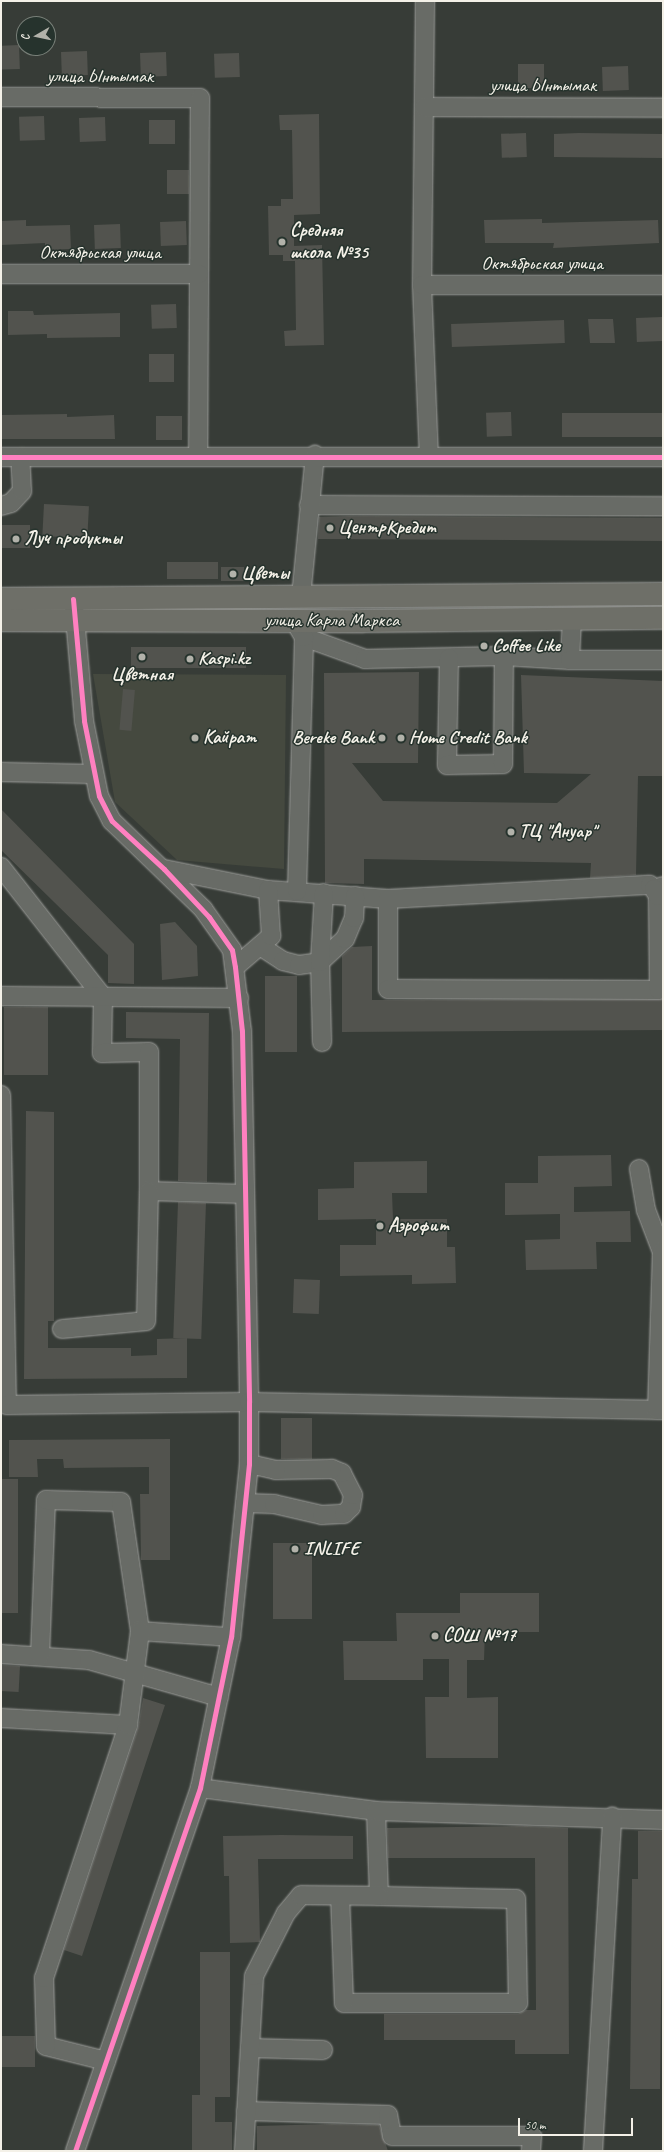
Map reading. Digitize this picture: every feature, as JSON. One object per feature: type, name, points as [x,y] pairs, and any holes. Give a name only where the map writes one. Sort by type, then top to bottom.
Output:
[{"type":"main road","name":"улица Карла Маркса","points":[[1,599],[663,594]]},
{"type":"main road","name":"улица Карла Маркса","points":[[1,620],[75,620],[299,629],[572,617],[663,618]]},
{"type":"street","points":[[425,1],[422,285],[429,456]]},
{"type":"street","name":"улица Ынтымак","points":[[1,97],[200,98],[199,274]]},
{"type":"street","name":"улица Ынтымак","points":[[424,107],[663,108]]},
{"type":"street","name":"Октябрьская улица","points":[[1,274],[199,274]]},
{"type":"street","points":[[198,457],[199,274]]},
{"type":"street","name":"Октябрьская улица","points":[[422,285],[663,285]]},
{"type":"street","points":[[301,597],[315,455]]},
{"type":"street","points":[[1,457],[198,457],[315,455],[663,457]]},
{"type":"street","points":[[1,506],[11,503],[22,491],[20,457]]},
{"type":"street","points":[[309,505],[663,506]]},
{"type":"street","points":[[73,599],[84,721],[93,774],[99,796],[112,821],[164,869],[209,917],[232,950],[236,967],[242,1031],[249,1402],[249,1464],[231,1637],[200,1788],[76,2151]]},
{"type":"street","points":[[570,660],[572,617]]},
{"type":"street","points":[[297,891],[299,629],[365,659],[504,656],[570,660],[663,660]]},
{"type":"street","points":[[449,658],[447,764],[503,764],[504,656]]},
{"type":"street","points":[[1,772],[93,774]]},
{"type":"street","points":[[1,867],[103,997],[102,1053],[149,1052],[149,1192],[146,1321],[62,1329]]},
{"type":"street","points":[[164,869],[268,890],[388,899],[650,885],[659,887],[659,990],[388,989],[388,899]]},
{"type":"street","points":[[236,967],[271,936],[268,890]]},
{"type":"street","points":[[322,1042],[320,962],[324,893]]},
{"type":"street","points":[[260,946],[284,961],[299,965],[320,962],[345,939],[354,918],[355,896]]},
{"type":"street","points":[[1,996],[239,998]]},
{"type":"street","points":[[1,1095],[4,1405],[249,1402],[660,1410],[662,1252],[646,1210],[639,1169]]},
{"type":"street","points":[[149,1192],[245,1194]]},
{"type":"street","points":[[245,1503],[274,1504],[322,1516],[344,1514],[351,1507],[353,1494],[342,1473],[332,1469],[276,1470],[249,1464]]},
{"type":"street","points":[[40,1656],[46,1500],[121,1502],[140,1631],[128,1725],[44,1978],[46,2046],[106,2061]]},
{"type":"street","points":[[140,1631],[231,1637]]},
{"type":"street","points":[[1,1654],[88,1660],[219,1697]]},
{"type":"street","points":[[1,1718],[128,1725]]},
{"type":"street","points":[[200,1788],[376,1811],[612,1817],[663,1820]]},
{"type":"street","points":[[376,1811],[379,1896]]},
{"type":"street","points":[[593,2151],[612,1817]]},
{"type":"street","points":[[244,2151],[254,1976],[286,1913],[301,1895],[516,1899],[518,2003],[344,2003],[340,1896]]},
{"type":"street","points":[[250,2048],[323,2050]]},
{"type":"street","points":[[246,2111],[388,2116],[392,2136],[532,2136],[530,2151]]},
{"type":"shaded area","name":"Кайрат","points":[[93,674],[286,675],[284,869],[177,860],[115,802]]},
{"type":"building","points":[[16,45],[16,56],[19,56],[20,69],[2,70],[1,46]]},
{"type":"building","points":[[87,51],[88,75],[62,76],[61,52]]},
{"type":"building","points":[[166,52],[167,76],[141,77],[140,53]]},
{"type":"building","points":[[239,53],[240,77],[215,78],[214,54]]},
{"type":"building","points":[[518,64],[544,64],[544,88],[518,88]]},
{"type":"building","points":[[628,66],[629,90],[603,91],[602,67]]},
{"type":"building","points":[[319,114],[320,214],[294,215],[294,246],[322,245],[324,345],[285,346],[284,331],[296,330],[295,261],[283,261],[283,255],[269,255],[268,206],[281,206],[281,199],[293,199],[292,130],[280,130],[279,115]]},
{"type":"building","points":[[44,116],[45,140],[20,141],[19,117]]},
{"type":"building","points":[[105,117],[106,141],[80,142],[79,118]]},
{"type":"building","points":[[149,120],[175,120],[175,144],[149,144]]},
{"type":"building","points":[[526,133],[527,157],[502,158],[501,134]]},
{"type":"building","points":[[554,134],[663,134],[663,158],[554,157]]},
{"type":"building","points":[[167,170],[189,170],[189,194],[167,194]]},
{"type":"building","points":[[542,219],[542,223],[658,220],[659,243],[553,248],[554,243],[485,243],[484,220]]},
{"type":"building","points":[[26,220],[26,226],[70,225],[71,249],[45,250],[45,243],[1,245],[1,221]]},
{"type":"building","points":[[186,221],[187,245],[161,246],[160,222]]},
{"type":"building","points":[[120,224],[121,248],[95,249],[94,225]]},
{"type":"building","points":[[176,304],[177,328],[152,329],[151,305]]},
{"type":"building","points":[[8,311],[33,311],[34,315],[120,313],[120,337],[47,338],[47,334],[8,335]]},
{"type":"building","points":[[662,317],[663,341],[637,342],[636,318]]},
{"type":"building","points":[[588,319],[613,319],[615,343],[590,343]]},
{"type":"building","points":[[564,320],[565,343],[452,347],[451,324]]},
{"type":"building","points":[[149,354],[174,354],[174,382],[149,382]]},
{"type":"building","points":[[511,412],[512,436],[487,437],[486,413]]},
{"type":"building","points":[[562,413],[663,413],[663,437],[562,437]]},
{"type":"building","points":[[67,414],[67,417],[114,415],[115,439],[1,439],[1,415]]},
{"type":"building","points":[[156,416],[182,416],[182,440],[156,440]]},
{"type":"building","points":[[44,504],[89,506],[87,538],[42,536]]},
{"type":"building","points":[[319,517],[663,518],[663,541],[318,539]]},
{"type":"building","points":[[1,525],[30,525],[30,548],[1,548]]},
{"type":"building","points":[[167,562],[218,562],[218,579],[167,579]]},
{"type":"building","name":"Цветы","points":[[221,567],[244,567],[244,581],[221,581]]},
{"type":"building","points":[[131,647],[246,647],[246,668],[131,668]]},
{"type":"building","points":[[419,672],[418,763],[352,763],[383,801],[557,803],[591,774],[524,773],[521,675],[663,681],[663,776],[638,776],[636,875],[590,878],[591,863],[364,859],[364,884],[325,883],[324,673]]},
{"type":"building","points":[[123,689],[135,690],[131,731],[119,730]]},
{"type":"building","points":[[1,809],[134,944],[134,984],[108,983],[108,955],[1,850]]},
{"type":"building","points":[[175,922],[197,946],[198,976],[162,980],[160,924]]},
{"type":"building","points":[[372,946],[372,1000],[663,999],[663,1030],[342,1032],[342,956],[352,947]]},
{"type":"building","points":[[265,976],[297,976],[297,1052],[265,1052]]},
{"type":"building","points":[[4,1007],[48,1007],[48,1075],[4,1075]]},
{"type":"building","points":[[126,1012],[209,1013],[207,1182],[178,1181],[180,1039],[126,1038]]},
{"type":"building","points":[[26,1111],[54,1112],[54,1321],[48,1321],[48,1348],[131,1348],[131,1356],[157,1355],[157,1339],[187,1338],[187,1378],[24,1379]]},
{"type":"building","points":[[611,1155],[612,1186],[574,1187],[574,1212],[630,1211],[631,1242],[596,1242],[597,1269],[526,1270],[525,1240],[560,1239],[560,1214],[505,1215],[505,1183],[538,1183],[538,1156]]},
{"type":"building","points":[[427,1161],[427,1193],[392,1193],[393,1219],[447,1219],[447,1247],[455,1247],[456,1283],[412,1284],[412,1275],[340,1276],[340,1245],[376,1245],[376,1219],[318,1220],[318,1189],[354,1188],[354,1162]]},
{"type":"building","points":[[178,1202],[206,1203],[201,1339],[173,1338]]},
{"type":"building","points":[[294,1279],[320,1280],[319,1314],[293,1313]]},
{"type":"building","points":[[281,1418],[312,1418],[312,1459],[281,1459]]},
{"type":"building","points":[[170,1439],[170,1560],[141,1560],[140,1494],[149,1494],[149,1467],[64,1468],[63,1459],[37,1459],[38,1477],[9,1477],[9,1440]]},
{"type":"building","points":[[1,1479],[18,1479],[18,1613],[1,1613]]},
{"type":"building","points":[[273,1543],[312,1543],[312,1619],[273,1619]]},
{"type":"building","points":[[460,1593],[539,1593],[539,1632],[485,1632],[484,1660],[467,1660],[467,1698],[498,1697],[498,1758],[426,1758],[425,1697],[449,1697],[449,1659],[423,1659],[423,1680],[344,1680],[343,1641],[397,1641],[396,1613],[460,1613]]},
{"type":"building","points":[[1,1665],[20,1666],[19,1692],[1,1691]]},
{"type":"building","points":[[143,1698],[165,1705],[82,1956],[64,1950],[138,1728]]},
{"type":"building","points":[[527,1826],[568,1828],[569,2054],[515,2054],[515,2040],[384,2040],[384,2014],[518,2014],[526,2010],[536,2010],[535,1858],[388,1858],[387,1828]]},
{"type":"building","points":[[638,1831],[663,1831],[660,2089],[630,2089],[632,1879],[638,1879]]},
{"type":"building","points":[[223,1836],[353,1836],[353,1859],[258,1859],[260,1942],[230,1943],[229,1876],[224,1876]]},
{"type":"building","points":[[200,1952],[230,1952],[230,2097],[215,2097],[215,2122],[232,2122],[232,2151],[192,2151],[192,2095],[200,2095]]},
{"type":"building","points":[[1,2036],[35,2036],[35,2067],[1,2067]]},
{"type":"building","points":[[332,2124],[379,2125],[388,2151],[257,2151],[257,2126]]},
{"type":"cycle path","points":[[1,457],[663,457]]},
{"type":"cycle path","points":[[73,599],[84,721],[99,796],[112,821],[164,869],[209,917],[232,950],[242,1031],[249,1402],[249,1464],[231,1637],[200,1788],[75,2151]]},
{"type":"place","name":"Средняя школа №35","points":[[282,242]]},
{"type":"place","name":"ЦентрКредит","points":[[330,528]]},
{"type":"place","name":"Луч продукты","points":[[16,539]]},
{"type":"place","name":"Цветы","points":[[233,574]]},
{"type":"place","name":"Coffee Like","points":[[484,646]]},
{"type":"place","name":"Цветная","points":[[142,657]]},
{"type":"place","name":"Kaspi.kz","points":[[190,659]]},
{"type":"place","name":"Кайрат","points":[[195,738]]},
{"type":"place","name":"Bereke Bank","points":[[382,738]]},
{"type":"place","name":"Home Credit Bank","points":[[401,738]]},
{"type":"place","name":"ТЦ \"Ануар\"","points":[[511,832]]},
{"type":"place","name":"Аэрофит","points":[[380,1226]]},
{"type":"place","name":"INLIFE","points":[[295,1549]]},
{"type":"place","name":"СОШ №17","points":[[435,1636]]}]
